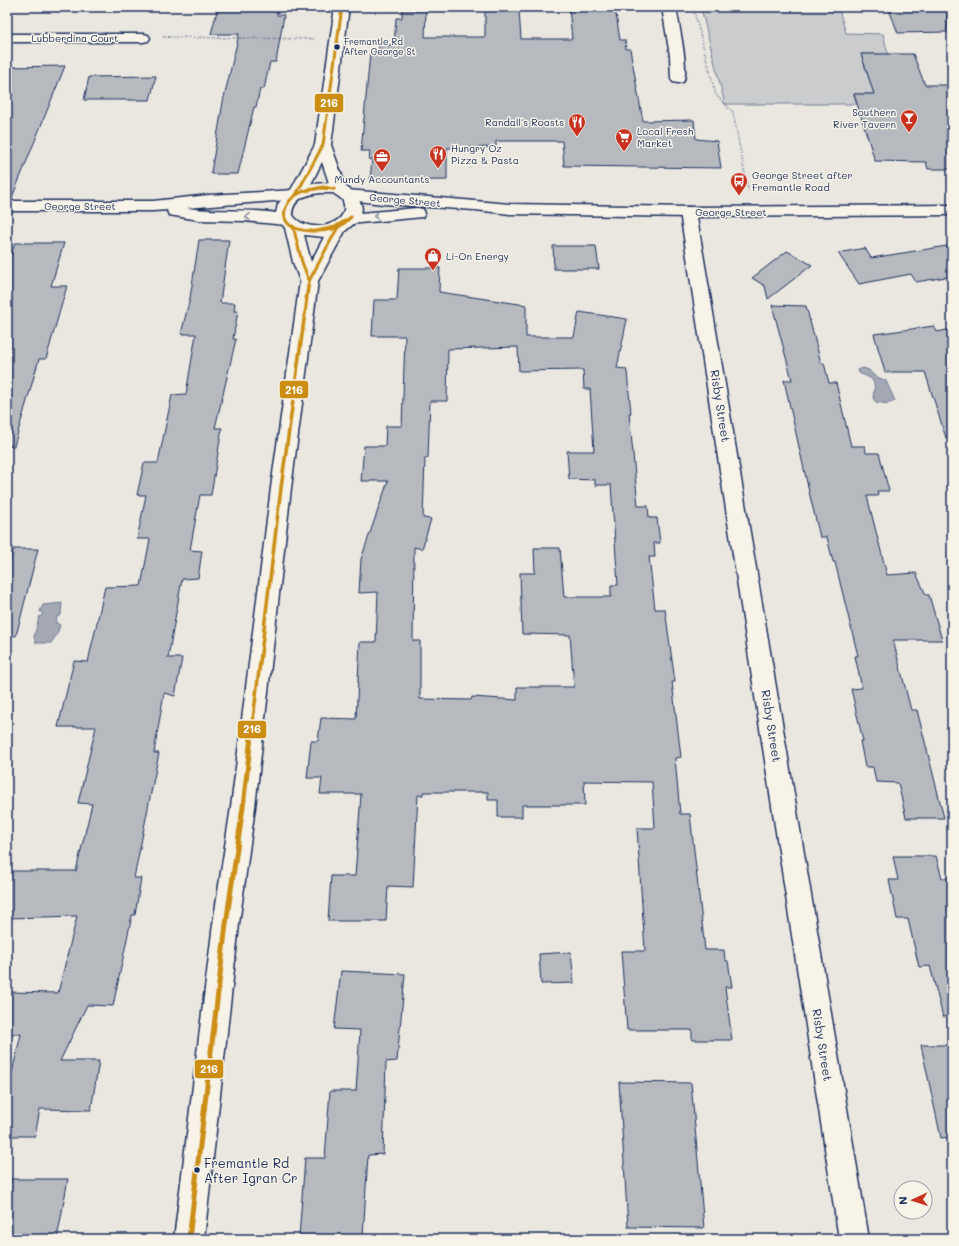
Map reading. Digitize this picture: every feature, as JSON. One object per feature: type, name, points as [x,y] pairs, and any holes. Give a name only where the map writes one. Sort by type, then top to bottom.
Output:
[{"type":"main road","points":[[309,281],[290,223],[283,213],[289,199],[295,194],[316,160],[323,145],[342,7]]},
{"type":"main road","points":[[669,7],[677,56],[678,79]]},
{"type":"main road","name":"Lubberdina Court","points":[[7,38],[143,38]]},
{"type":"main road","points":[[189,1239],[193,1194],[226,924],[241,822],[280,488],[309,281],[321,261],[325,250],[344,223],[353,214],[354,207],[352,200],[343,192],[323,145]]},
{"type":"main road","points":[[295,194],[318,187],[343,192]]},
{"type":"main road","name":"George Street","points":[[343,192],[383,199],[475,205],[510,209],[688,212],[952,210]]},
{"type":"main road","name":"George Street","points":[[7,206],[153,206],[209,200],[295,194]]},
{"type":"main road","name":"George Street","points":[[153,206],[199,215],[244,216],[290,223]]},
{"type":"main road","name":"George Street","points":[[344,223],[402,214],[475,213],[510,209]]},
{"type":"main road","name":"Risby Street","points":[[688,212],[854,1239]]},
{"type":"main road","points":[[290,223],[303,230],[315,232],[327,230],[344,223]]},
{"type":"path","points":[[692,7],[696,12],[716,95],[733,112],[748,195]]},
{"type":"path","points":[[143,38],[338,39]]},
{"type":"shaded area","points":[[698,7],[838,7],[846,33],[883,34],[888,54],[861,54],[874,94],[854,94],[857,104],[725,104],[702,12]]},
{"type":"shaded area","points":[[863,368],[869,370],[873,375],[886,381],[895,401],[890,401],[888,404],[876,402],[873,398],[873,381],[867,376],[859,373],[858,370]]},
{"type":"shaded area","points":[[62,603],[61,615],[57,617],[56,623],[60,625],[57,634],[51,643],[36,643],[34,637],[39,617],[43,615],[40,611],[43,605]]},
{"type":"building","points":[[218,7],[279,7],[277,15],[284,15],[276,62],[270,62],[264,89],[260,89],[256,107],[254,107],[238,174],[212,174],[211,172],[223,102],[239,34],[211,34]]},
{"type":"building","points":[[888,7],[947,7],[947,32],[898,33]]},
{"type":"building","points":[[569,8],[615,8],[620,40],[625,40],[626,49],[630,49],[643,121],[694,120],[696,139],[717,141],[721,168],[564,166],[562,141],[496,141],[496,147],[447,148],[447,180],[370,181],[372,159],[369,160],[370,151],[361,151],[370,53],[379,53],[379,45],[394,45],[396,18],[402,18],[402,10],[426,10],[425,37],[485,37],[485,9],[519,10],[521,39],[572,39]]},
{"type":"building","name":"Southern River Tavern","points":[[861,54],[913,54],[925,85],[952,85],[952,169],[928,169],[926,162],[875,161],[854,94],[874,94]]},
{"type":"building","points":[[65,66],[11,200],[7,200],[7,67]]},
{"type":"building","points":[[156,76],[150,100],[84,100],[89,77]]},
{"type":"building","points":[[199,240],[229,240],[220,303],[235,303],[234,311],[238,311],[233,339],[236,339],[215,428],[222,428],[211,495],[200,495],[190,550],[202,551],[198,578],[182,579],[168,658],[182,658],[175,696],[164,693],[154,753],[159,753],[134,878],[141,878],[135,915],[132,915],[113,1006],[87,1005],[60,1061],[99,1061],[91,1110],[40,1109],[35,1136],[7,1136],[7,1094],[21,1034],[7,1034],[7,992],[58,993],[77,916],[7,918],[7,871],[76,871],[92,804],[78,803],[96,727],[58,727],[74,661],[88,662],[105,587],[141,586],[150,539],[137,539],[146,495],[137,495],[144,463],[158,463],[172,395],[186,394],[196,334],[181,334],[190,298]]},
{"type":"building","points":[[15,243],[64,243],[51,286],[67,286],[46,359],[39,359],[14,446],[7,445],[7,266]]},
{"type":"building","points":[[553,246],[596,246],[599,269],[554,269]]},
{"type":"building","points":[[947,246],[949,258],[952,262],[952,276],[916,282],[911,274],[859,284],[838,253],[865,248],[871,258]]},
{"type":"building","points":[[787,251],[812,265],[768,299],[765,286],[752,278]]},
{"type":"building","points":[[399,268],[440,268],[439,292],[526,305],[526,337],[574,337],[579,312],[627,319],[617,368],[626,369],[627,372],[631,413],[629,413],[638,506],[648,506],[649,518],[657,518],[660,543],[654,543],[655,557],[649,557],[655,609],[665,609],[675,682],[672,682],[681,757],[675,758],[680,814],[690,814],[705,950],[724,950],[725,960],[728,961],[732,987],[725,987],[732,1040],[692,1040],[692,1030],[627,1030],[621,951],[645,951],[637,828],[655,828],[652,782],[584,781],[585,805],[522,805],[522,817],[498,817],[498,800],[488,800],[488,792],[423,792],[423,795],[418,795],[413,887],[388,886],[386,921],[328,921],[331,876],[355,876],[361,794],[320,794],[322,778],[307,778],[311,741],[318,741],[321,718],[356,719],[360,642],[376,642],[378,592],[359,593],[361,559],[388,481],[361,481],[364,446],[385,446],[386,426],[402,426],[405,336],[372,336],[374,300],[397,300]],"holes":[[[518,347],[519,371],[583,370],[584,389],[590,389],[594,451],[567,451],[569,479],[595,480],[595,485],[611,485],[618,585],[611,585],[611,597],[564,597],[560,548],[534,548],[535,573],[520,573],[522,634],[570,635],[574,687],[517,687],[517,700],[472,697],[471,700],[420,699],[420,641],[413,641],[414,547],[422,549],[431,519],[423,518],[425,458],[428,458],[430,401],[447,401],[448,349]]]},
{"type":"building","points":[[772,305],[806,306],[821,363],[824,363],[829,383],[836,383],[851,446],[865,446],[866,453],[879,453],[889,491],[877,491],[878,496],[867,496],[887,575],[916,573],[926,595],[929,595],[942,640],[893,640],[911,710],[917,710],[944,818],[906,818],[898,783],[876,782],[873,767],[865,767],[860,741],[863,741],[851,689],[862,688],[855,656],[858,656],[835,562],[833,562],[827,537],[820,537],[784,380],[792,380]]},
{"type":"building","points":[[934,326],[937,332],[952,329],[952,437],[946,438],[925,372],[885,372],[874,334]]},
{"type":"building","points":[[14,549],[38,549],[16,636],[7,635],[7,572]]},
{"type":"building","points":[[893,856],[936,856],[942,878],[952,878],[952,1016],[943,1017],[930,966],[919,967],[908,919],[897,919],[889,880],[898,880]]},
{"type":"building","points":[[571,952],[574,983],[541,984],[539,954]]},
{"type":"building","points":[[341,971],[405,974],[397,1061],[386,1062],[383,1154],[368,1155],[363,1237],[299,1237],[305,1158],[325,1158],[330,1091],[356,1091],[360,1030],[334,1029]]},
{"type":"building","points":[[921,1045],[952,1045],[952,1137],[941,1138]]},
{"type":"building","points":[[619,1082],[691,1083],[704,1228],[628,1227]]},
{"type":"building","points":[[11,1179],[68,1179],[57,1239],[7,1239],[7,1195]]},
{"type":"transit line","name":"216","points":[[297,193],[323,145],[342,7]]},
{"type":"transit line","name":"216","points":[[304,191],[323,187],[334,189]]},
{"type":"transit line","name":"216","points":[[304,191],[321,188],[334,189]]},
{"type":"transit line","name":"216","points":[[304,191],[290,200],[285,211],[284,216],[289,224],[295,228],[322,231],[339,227],[351,217]]},
{"type":"transit line","name":"216","points":[[317,231],[335,227],[351,217]]},
{"type":"transit line","name":"216","points":[[293,226],[302,262],[309,281],[306,298]]},
{"type":"transit line","name":"216","points":[[189,1239],[226,924],[243,807],[281,488],[309,281],[338,227]]},
{"type":"place","name":"Fremantle Rd After George St","points":[[337,47]]},
{"type":"place","name":"Southern River Tavern","points":[[909,133]]},
{"type":"place","name":"Randall's Roasts","points":[[577,137]]},
{"type":"place","name":"Local Fresh Market","points":[[624,152]]},
{"type":"place","name":"Hungry Oz Pizza & Pasta","points":[[438,169]]},
{"type":"place","name":"Mundy Accountants","points":[[382,172]]},
{"type":"place","name":"George Street after Fremantle Road","points":[[739,196]]},
{"type":"place","name":"Li-On Energy","points":[[433,271]]},
{"type":"place","name":"Fremantle Rd After Igran Cr","points":[[197,1170]]}]
